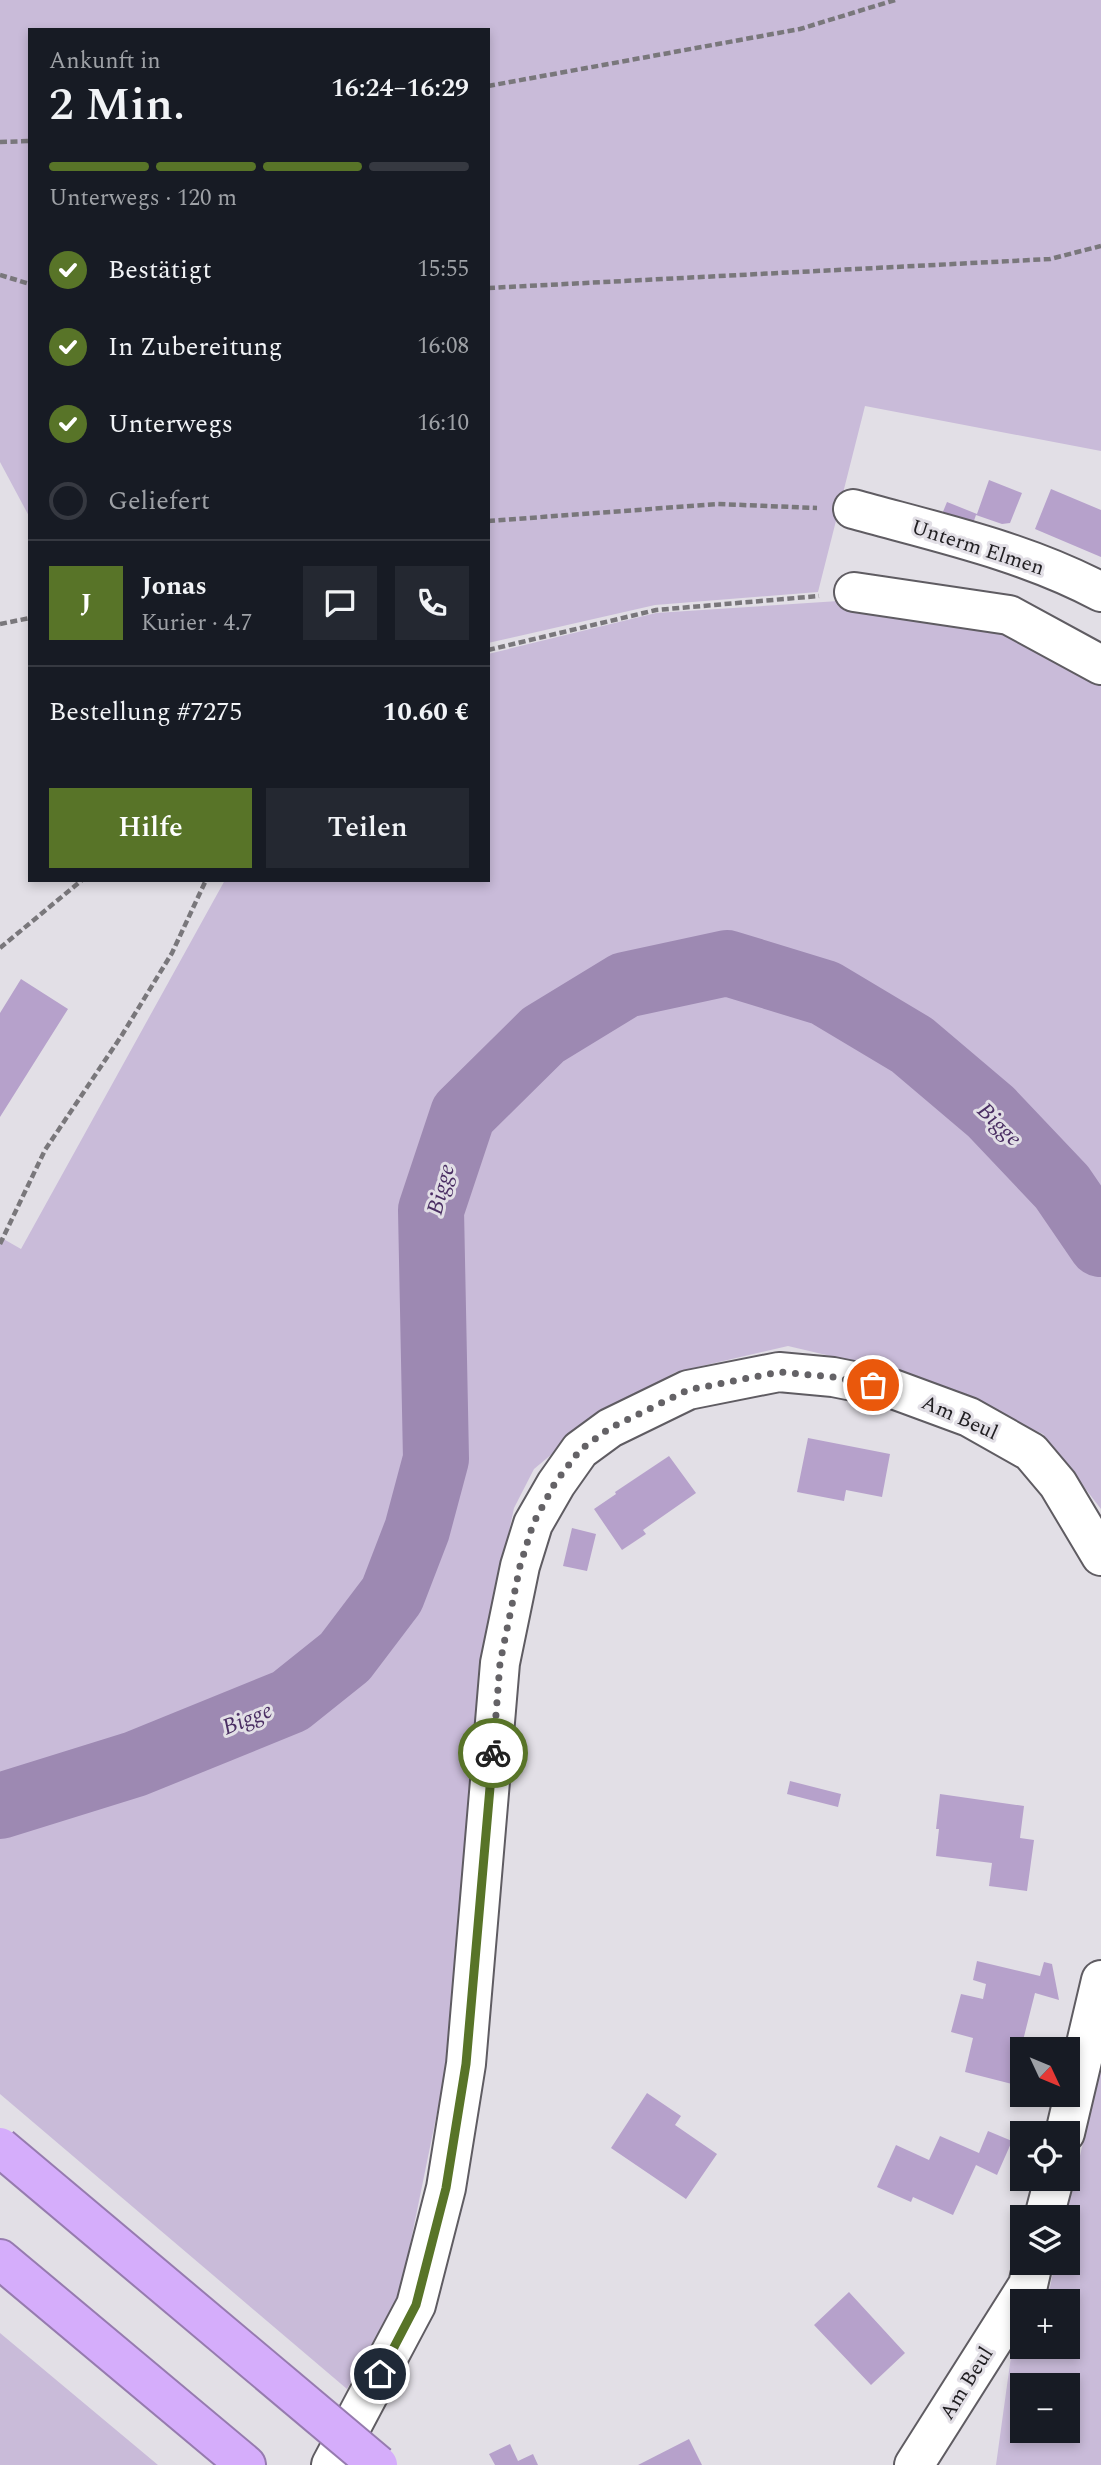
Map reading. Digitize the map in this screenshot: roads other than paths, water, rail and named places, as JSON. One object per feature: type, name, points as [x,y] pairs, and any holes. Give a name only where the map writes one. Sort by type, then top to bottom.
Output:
[{"type":"highway","points":[[0,2147],[377,2465]]},
{"type":"highway","points":[[0,2259],[246,2465]]},
{"type":"street","name":"Unterm Elmen","points":[[853,509],[983,545],[1077,580],[1101,592]]},
{"type":"street","points":[[855,593],[1009,615],[1101,665]]},
{"type":"street","name":"Am Beul","points":[[331,2465],[416,2305],[446,2188],[466,2064],[500,1663],[520,1566],[533,1524],[555,1483],[580,1450],[610,1428],[688,1390],[779,1372],[833,1377],[893,1389],[968,1417],[1031,1452],[1058,1484],[1101,1556]]},
{"type":"street","points":[[1068,2121],[1101,1980]]},
{"type":"street","name":"Am Beul","points":[[914,2465],[1028,2285],[1030,2275]]},
{"type":"waterway","name":"Bigge","points":[[0,1806],[135,1764],[290,1701],[345,1657],[392,1595],[417,1530],[436,1459],[431,1210],[463,1114],[543,1035],[625,985],[727,963],[825,993],[912,1045],[991,1112],[1062,1187],[1101,1244]]}]
